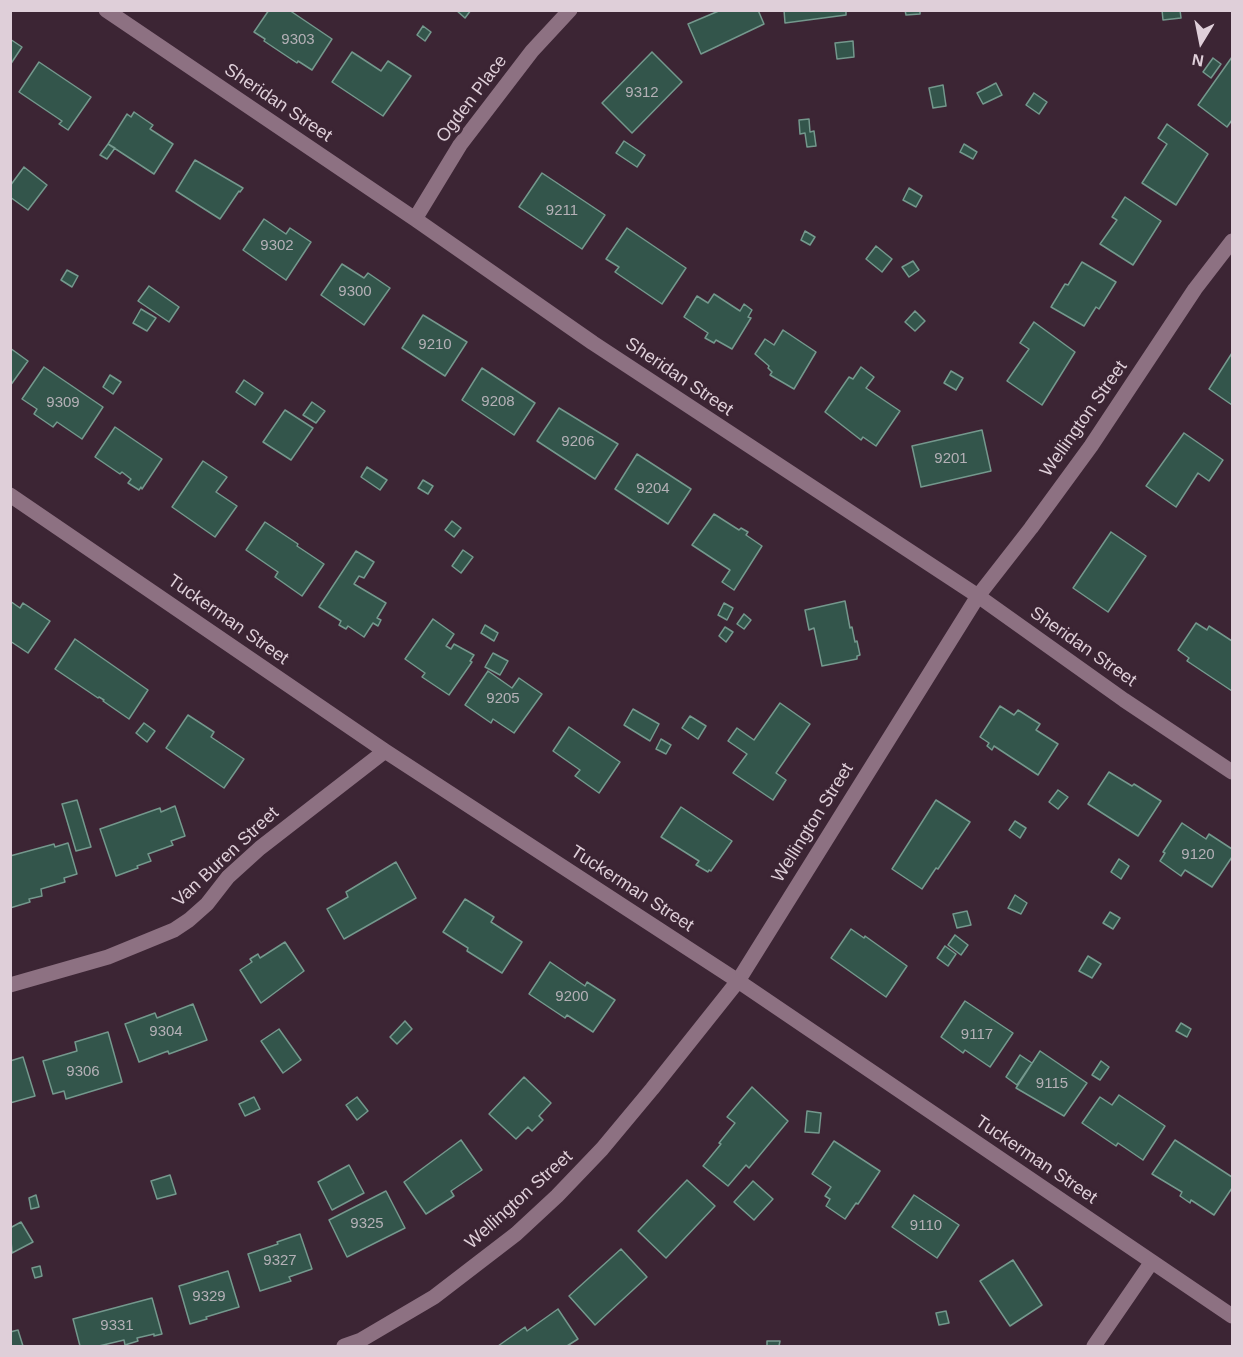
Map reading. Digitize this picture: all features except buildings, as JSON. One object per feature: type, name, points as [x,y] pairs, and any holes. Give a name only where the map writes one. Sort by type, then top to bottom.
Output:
[{"type":"street","name":"Sheridan Street","points":[[106,10],[415,219],[593,343],[978,596],[1124,700],[1233,772]]},
{"type":"street","name":"Ogden Place","points":[[415,219],[460,146],[532,51],[570,10]]},
{"type":"street","name":"Wellington Street","points":[[344,1347],[361,1340],[434,1297],[516,1234],[557,1196],[602,1149],[738,981],[978,596],[1091,446],[1195,289],[1233,240]]},
{"type":"street","name":"Tuckerman Street","points":[[10,495],[384,751],[738,981],[1151,1263],[1233,1316]]},
{"type":"street","name":"Van Buren Street","points":[[10,985],[108,957],[174,930],[207,904],[228,877],[261,848],[384,751]]},
{"type":"street","points":[[1094,1347],[1151,1263]]}]
